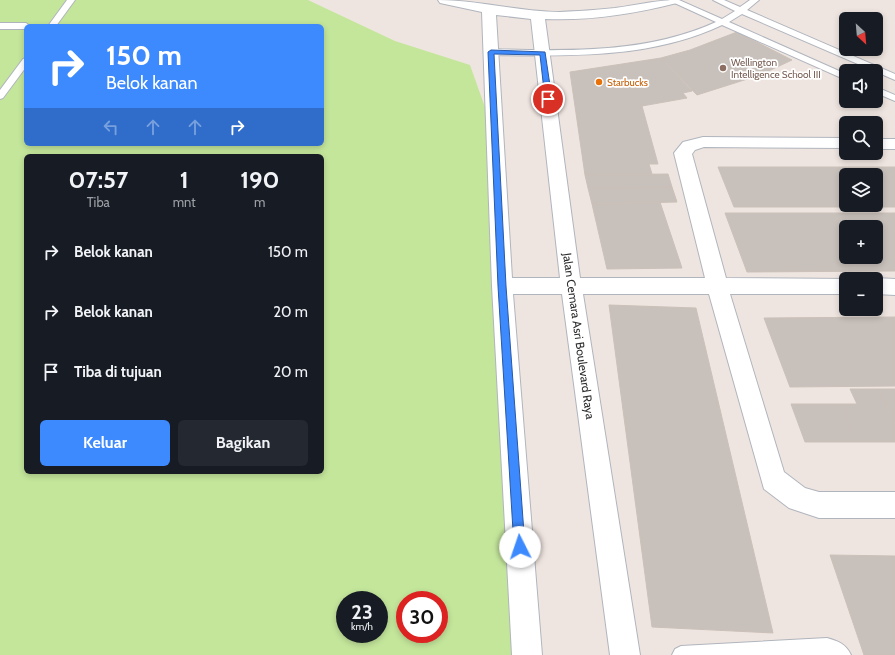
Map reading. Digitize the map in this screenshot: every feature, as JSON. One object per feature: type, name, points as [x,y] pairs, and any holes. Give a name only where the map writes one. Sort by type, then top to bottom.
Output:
[{"type":"street","points":[[445,0],[489,10],[538,16],[610,14],[643,8],[672,0]]},
{"type":"street","points":[[489,10],[502,286],[527,655]]},
{"type":"street","name":"Jalan Cemara Asri Boulevard Raya","points":[[538,16],[571,285],[625,655]]},
{"type":"street","points":[[839,143],[704,142],[689,146],[683,154],[717,285],[773,480],[798,499],[819,505],[895,505]]},
{"type":"street","points":[[883,144],[895,144]]},
{"type":"street","points":[[502,286],[839,286]]},
{"type":"street","points":[[883,286],[895,287]]},
{"type":"lane","points":[[53,24],[71,0]]},
{"type":"lane","points":[[672,0],[839,74]]},
{"type":"lane","points":[[717,0],[895,77]]},
{"type":"lane","points":[[491,52],[543,53],[642,48],[688,38],[723,23],[743,11],[755,0]]},
{"type":"lane","points":[[0,26],[24,26]]},
{"type":"lane","points":[[0,96],[24,64]]},
{"type":"lane","points":[[883,93],[895,98]]},
{"type":"lane","points":[[681,655],[828,647],[835,649],[842,655]]},
{"type":"green space","points":[[0,0],[308,0],[395,41],[470,65],[486,110],[515,655],[0,655]]},
{"type":"building","name":"Wellington Intelligence School III","points":[[737,32],[792,60],[760,75],[697,95],[661,58],[690,50]]},
{"type":"building","points":[[661,58],[692,91],[683,93],[687,98],[642,106],[658,164],[649,164],[652,174],[585,175],[570,72]]},
{"type":"building","points":[[718,167],[895,167],[895,207],[883,207],[883,168],[839,168],[839,207],[734,207]]},
{"type":"building","points":[[668,174],[672,187],[588,188],[585,175]]},
{"type":"building","points":[[672,187],[677,202],[592,204],[588,188]]},
{"type":"building","points":[[660,202],[682,268],[607,269],[592,204]]},
{"type":"building","points":[[725,213],[895,213],[895,271],[747,272]]},
{"type":"building","points":[[609,305],[696,308],[773,633],[652,627]]},
{"type":"building","points":[[895,317],[895,386],[790,387],[764,318]]},
{"type":"building","points":[[850,389],[879,389],[895,424],[895,442],[857,442],[841,404],[857,404]]},
{"type":"building","points":[[879,389],[895,389],[895,424]]},
{"type":"building","points":[[791,404],[841,404],[857,442],[805,442]]},
{"type":"building","points":[[830,555],[895,556],[895,655],[864,655]]},
{"type":"place","name":"Wellington Intelligence School III","points":[[723,68]]},
{"type":"place","name":"Starbucks","points":[[599,82]]},
{"type":"route","points":[[520,547],[502,286],[491,52],[543,53],[548,99]]}]
